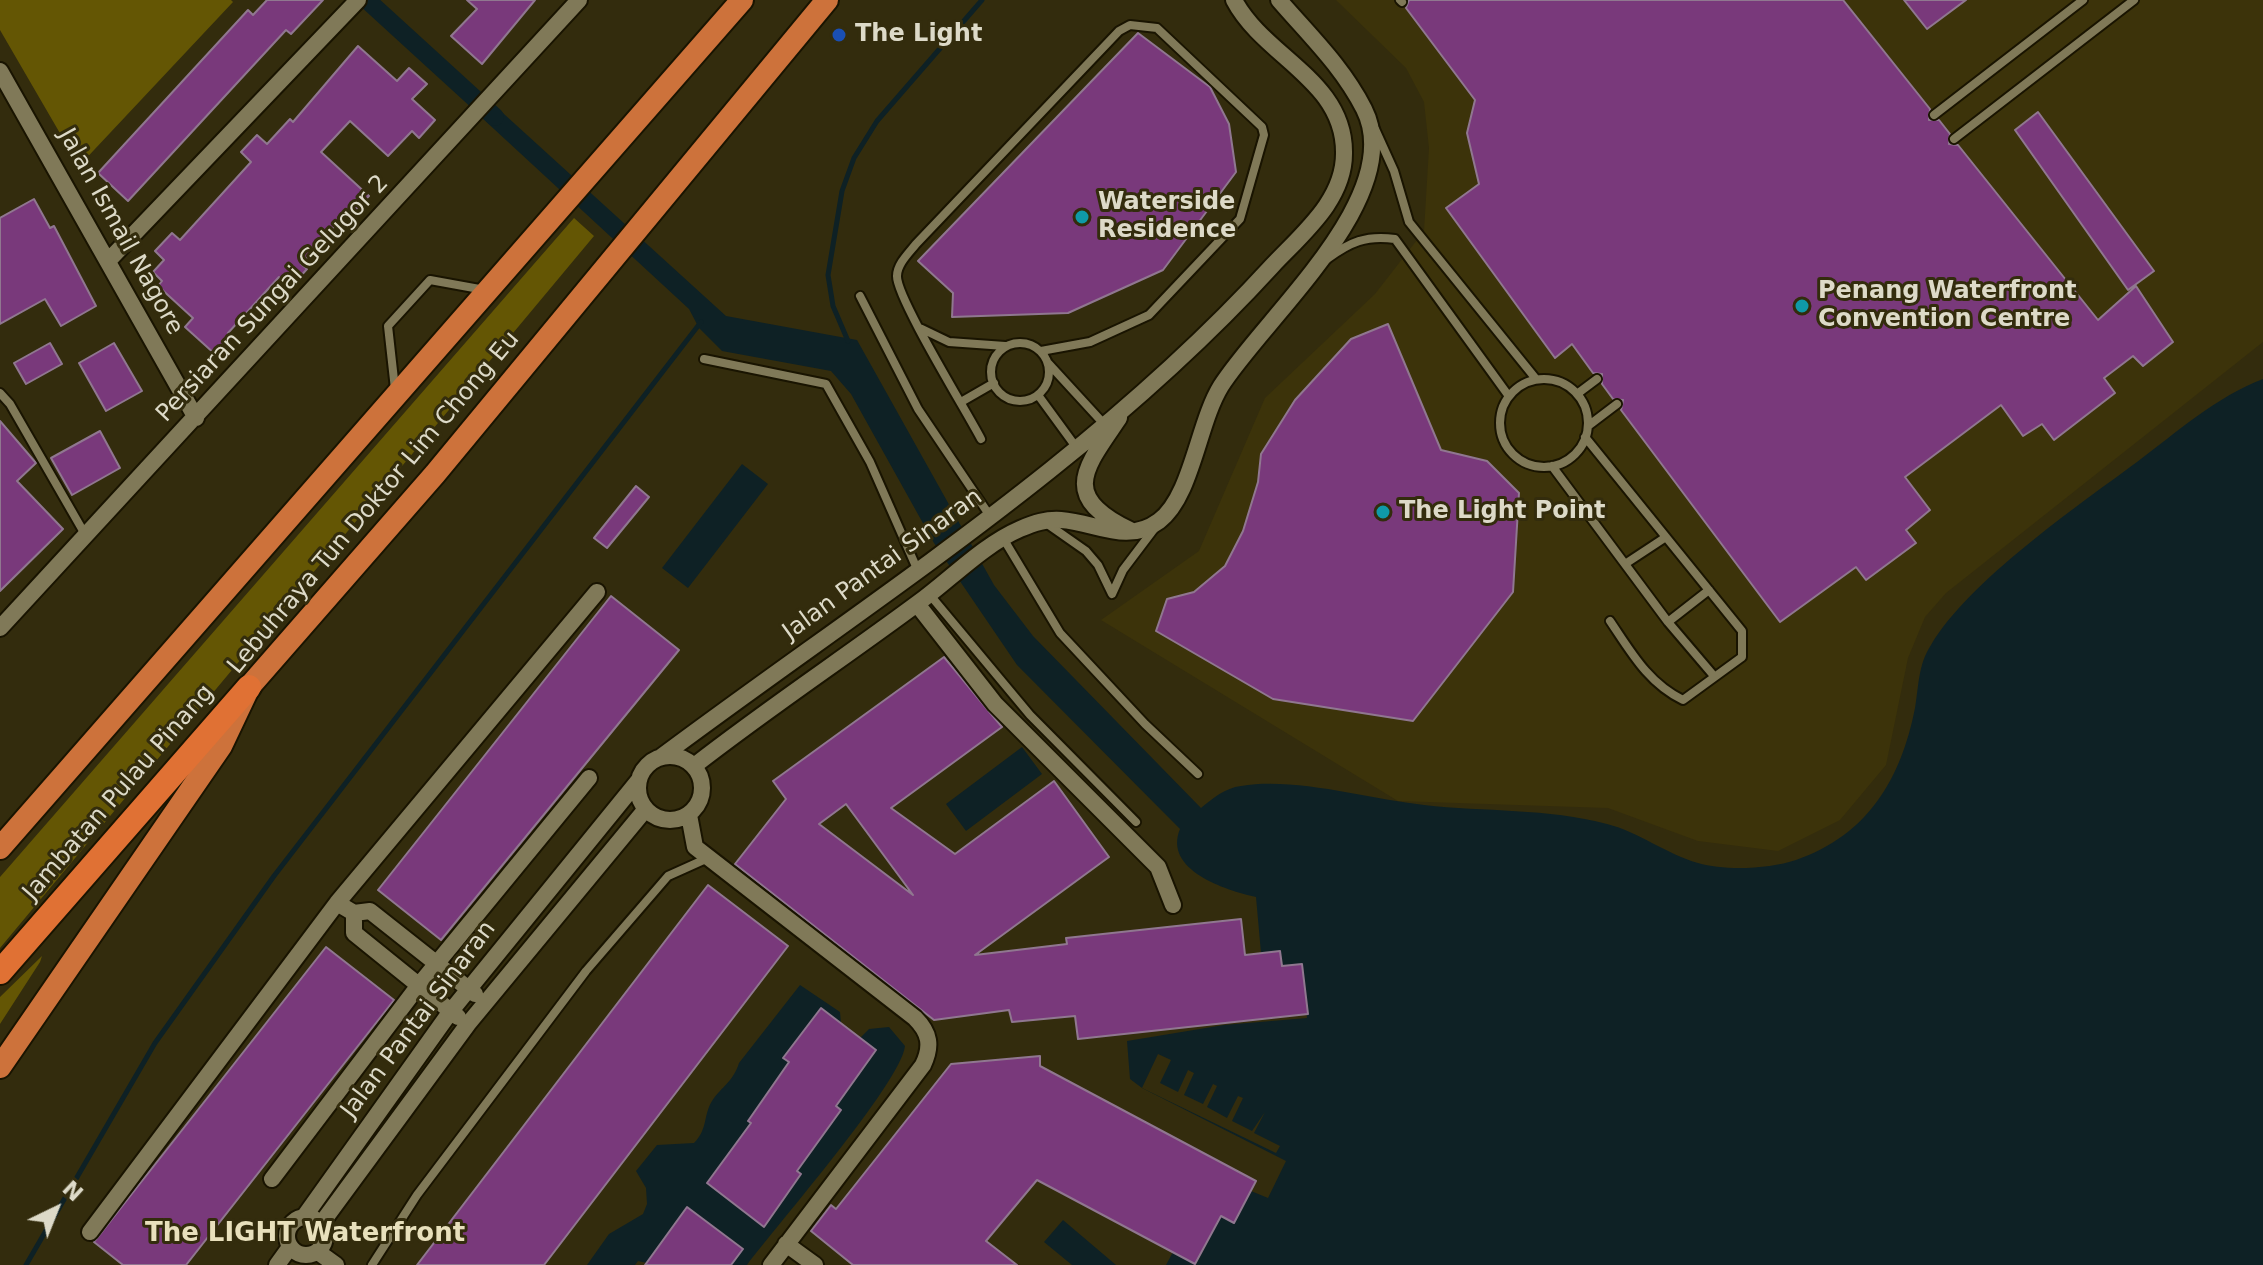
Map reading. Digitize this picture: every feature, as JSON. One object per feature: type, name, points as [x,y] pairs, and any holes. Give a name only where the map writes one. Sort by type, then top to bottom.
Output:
[{"type":"highway","points":[[0,848],[593,166],[742,0]]},
{"type":"highway","name":"Lebuhraya Tun Doktor Lim Chong Eu","points":[[0,1067],[221,746],[249,687],[435,474],[827,0]]},
{"type":"highway","name":"Jambatan Pulau Pinang","points":[[0,972],[249,687]]},
{"type":"street","name":"Persiaran Sungai Gelugor 2","points":[[0,628],[579,0]]},
{"type":"street","name":"Jalan Pantai Sinaran","points":[[661,757],[918,572],[1170,372],[1321,213],[1336,191],[1343,172],[1344,140],[1339,118],[1328,99],[1264,38],[1234,0]]},
{"type":"street","points":[[1042,520],[1061,520],[1118,534],[1158,522],[1179,498],[1212,400],[1237,361],[1315,267],[1353,215],[1369,172],[1370,145],[1365,111],[1340,67],[1279,0]]},
{"type":"street","points":[[109,260],[353,6]]},
{"type":"street","name":"Jalan Ismail Nagore","points":[[0,71],[196,418]]},
{"type":"street","name":"Jalan Pantai Sinaran","points":[[1128,404],[1088,461],[1084,476],[1092,503],[1114,523],[1132,531]]},
{"type":"street","name":"Jalan Pantai Sinaran","points":[[694,766],[928,596],[997,542],[1042,520]]},
{"type":"street","points":[[90,1232],[337,903],[597,592]]},
{"type":"street","points":[[928,596],[995,704],[1158,867],[1173,905]]},
{"type":"street","points":[[661,757],[678,757],[694,766],[702,791],[689,815],[672,821],[662,820],[645,810],[637,791],[638,781],[646,766],[661,757]]},
{"type":"street","points":[[272,1179],[419,985],[589,778]]},
{"type":"street","name":"Jalan Pantai Sinaran","points":[[304,1217],[451,1011],[638,781]]},
{"type":"street","name":"Jalan Pantai Sinaran","points":[[321,1224],[468,1024],[645,810]]},
{"type":"street","points":[[689,815],[695,847],[915,1018],[929,1039],[929,1052],[923,1065],[771,1265]]},
{"type":"street","points":[[337,903],[354,913],[370,911],[485,1003]]},
{"type":"street","points":[[354,913],[354,933],[468,1024]]},
{"type":"street","points":[[277,1265],[290,1247],[288,1228],[304,1217],[321,1224],[326,1235],[308,1258]]},
{"type":"street","points":[[786,1244],[815,1265]]},
{"type":"street","points":[[290,1247],[308,1258],[336,1265]]},
{"type":"lane","points":[[1934,115],[2083,0]]},
{"type":"lane","points":[[1954,139],[2134,0]]},
{"type":"lane","points":[[981,439],[896,278],[903,261],[1119,31],[1130,25],[1157,28],[1262,127],[1264,135],[1240,219],[1149,315],[1090,342],[1041,351]]},
{"type":"lane","points":[[1365,111],[1394,171],[1409,222],[1536,379]]},
{"type":"lane","points":[[1315,267],[1352,241],[1375,236],[1395,239],[1508,395]]},
{"type":"lane","points":[[395,393],[387,333],[393,318],[430,280],[486,290]]},
{"type":"lane","points":[[860,296],[918,409],[985,521]]},
{"type":"lane","points":[[920,328],[949,342],[1005,346],[1018,342],[1030,344],[1041,351],[1104,424]]},
{"type":"lane","points":[[1005,346],[992,362],[994,383],[1008,398],[1018,401],[1038,395],[1050,374],[1048,362]]},
{"type":"lane","points":[[704,359],[826,384],[870,462],[918,572]]},
{"type":"lane","points":[[1536,379],[1559,381],[1577,394],[1587,415],[1585,437],[1573,456],[1552,466],[1529,464],[1510,451],[1500,430],[1500,419],[1508,395],[1536,379]]},
{"type":"lane","points":[[1577,394],[1597,379]]},
{"type":"lane","points":[[961,402],[994,383]]},
{"type":"lane","points":[[0,393],[10,404],[86,536]]},
{"type":"lane","points":[[1038,395],[1076,447]]},
{"type":"lane","points":[[1588,426],[1617,404]]},
{"type":"lane","points":[[1585,437],[1742,631],[1742,657],[1683,700],[1664,691],[1640,665],[1610,621]]},
{"type":"lane","points":[[1552,466],[1668,622],[1714,676]]},
{"type":"lane","points":[[1042,520],[1086,551],[1098,565],[1112,594],[1123,570],[1158,522]]},
{"type":"lane","points":[[1625,564],[1666,537]]},
{"type":"lane","points":[[997,542],[1060,633],[1145,724],[1198,774]]},
{"type":"lane","points":[[1668,622],[1709,590]]},
{"type":"lane","points":[[928,596],[1030,715],[1136,822]]},
{"type":"lane","points":[[372,1265],[417,1195],[586,971],[668,876],[709,858]]},
{"type":"shaded area","points":[[0,0],[233,2],[79,166],[0,30]]},
{"type":"shaded area","points":[[1336,0],[2263,0],[2263,342],[1946,593],[1925,617],[1908,658],[1886,765],[1840,820],[1778,851],[1698,841],[1608,808],[1398,801],[1101,620],[1199,551],[1265,398],[1375,294],[1424,231],[1429,148],[1424,102],[1406,68]]},
{"type":"shaded area","points":[[574,218],[594,236],[0,948],[0,877]]},
{"type":"shaded area","points":[[42,956],[40,962],[0,1024],[0,997]]},
{"type":"water","points":[[493,104],[726,316],[857,340],[994,585],[1033,636],[1201,808],[1235,787],[1263,784],[1308,786],[1424,805],[1585,819],[1630,832],[1686,859],[1709,866],[1747,868],[1796,860],[1843,836],[1862,820],[1877,801],[1901,758],[1927,653],[1948,621],[1971,596],[2025,546],[2182,427],[2229,395],[2263,379],[2263,1265],[1166,1265],[1173,1252],[1196,1264],[1217,1224],[1210,1220],[1251,1191],[1268,1198],[1286,1161],[1130,1079],[1127,1041],[1224,1025],[1307,1018],[1302,965],[1282,966],[1261,953],[1256,897],[1214,883],[1188,867],[1180,856],[1177,843],[1180,829],[1017,665],[934,543],[851,394],[831,371],[722,351],[699,328],[689,309],[481,117]]},
{"type":"water","points":[[742,464],[768,484],[688,588],[662,568]]},
{"type":"water","points":[[1022,747],[1042,774],[966,831],[946,804]]},
{"type":"water","points":[[800,985],[840,1012],[841,1023],[822,1009],[783,1058],[805,1074],[785,1068],[768,1091],[789,1107],[765,1097],[748,1120],[770,1137],[746,1130],[729,1153],[748,1167],[743,1173],[724,1160],[707,1183],[765,1226],[781,1204],[760,1188],[819,1094],[841,1099],[876,1050],[860,1038],[869,1029],[889,1027],[905,1046],[883,1090],[861,1121],[747,1265],[731,1265],[743,1248],[687,1208],[649,1259],[656,1265],[638,1261],[635,1265],[587,1265],[609,1234],[643,1214],[647,1204],[646,1188],[636,1171],[657,1145],[694,1143],[701,1133],[712,1101]]},
{"type":"water","points":[[1063,1220],[1116,1265],[1072,1265],[1044,1242]]},
{"type":"pier","points":[[1158,1054],[1171,1060],[1160,1083],[1178,1092],[1188,1070],[1194,1073],[1184,1095],[1203,1104],[1213,1084],[1217,1086],[1207,1107],[1227,1118],[1238,1096],[1243,1098],[1232,1121],[1252,1131],[1265,1112],[1254,1133],[1280,1146],[1276,1153],[1142,1088]]},
{"type":"building","points":[[267,0],[323,0],[291,34],[286,30],[128,201],[98,173],[248,10],[253,15]]},
{"type":"building","points":[[467,0],[535,0],[482,64],[451,36],[477,9]]},
{"type":"building","name":"Penang Waterfront Convention Centre","points":[[1409,0],[1843,0],[1930,109],[1929,120],[1939,120],[1950,134],[1949,144],[1958,145],[2098,320],[2136,286],[2173,342],[2143,366],[2133,356],[2104,378],[2115,393],[2054,440],[2042,424],[2023,436],[2001,405],[1905,477],[1930,510],[1906,530],[1916,543],[1866,580],[1856,567],[1780,622],[1621,410],[1623,400],[1613,399],[1602,384],[1602,374],[1593,373],[1572,344],[1555,358],[1446,208],[1479,184],[1467,133],[1475,100],[1406,8]]},
{"type":"building","points":[[1904,0],[1966,0],[1927,29]]},
{"type":"building","name":"Waterside Residence","points":[[1138,33],[1210,87],[1229,124],[1236,172],[1163,270],[1068,313],[952,317],[953,293],[918,261]]},
{"type":"building","points":[[358,46],[397,81],[409,68],[427,84],[412,99],[435,120],[419,138],[412,131],[388,156],[350,121],[321,152],[369,196],[352,213],[349,210],[301,264],[307,269],[291,287],[279,277],[228,333],[232,337],[216,355],[185,327],[193,318],[158,286],[162,281],[153,272],[164,260],[155,251],[172,233],[180,240],[251,162],[241,152],[257,135],[267,144],[290,119],[293,122]]},
{"type":"building","points":[[2038,112],[2154,271],[2128,290],[2015,130]]},
{"type":"building","points":[[34,199],[50,228],[54,226],[96,306],[61,326],[45,299],[0,324],[0,218]]},
{"type":"building","name":"The Light Point","points":[[1388,324],[1441,450],[1487,461],[1519,493],[1513,592],[1413,721],[1273,699],[1156,631],[1167,599],[1194,592],[1225,566],[1243,531],[1258,482],[1261,454],[1295,400],[1351,339]]},
{"type":"building","points":[[50,343],[62,364],[26,384],[14,363]]},
{"type":"building","points":[[114,343],[142,391],[106,411],[79,363]]},
{"type":"building","points":[[0,421],[36,463],[17,481],[63,529],[0,591]]},
{"type":"building","points":[[100,431],[120,468],[72,495],[51,458]]},
{"type":"building","points":[[636,486],[649,497],[607,548],[594,538]]},
{"type":"building","points":[[611,596],[679,650],[441,940],[378,890]]},
{"type":"building","points":[[944,657],[1002,727],[891,808],[955,854],[1054,781],[1109,857],[975,955],[1067,944],[1066,938],[1241,919],[1245,955],[1280,951],[1282,966],[1302,964],[1308,1014],[1078,1039],[1075,1016],[1012,1022],[1009,1010],[934,1020],[735,864],[786,799],[773,781]],"holes":[[[846,804],[913,895],[819,824]]]},
{"type":"building","points":[[708,885],[788,946],[544,1265],[417,1265]]},
{"type":"building","points":[[326,947],[394,1000],[186,1265],[123,1265],[94,1242]]},
{"type":"building","points":[[821,1008],[876,1050],[836,1106],[841,1110],[797,1171],[801,1174],[764,1227],[707,1183],[751,1123],[748,1121],[789,1062],[783,1058]]},
{"type":"building","points":[[1040,1056],[1040,1066],[1256,1181],[1234,1223],[1221,1216],[1195,1264],[1037,1180],[986,1241],[1017,1265],[853,1265],[811,1231],[831,1205],[836,1209],[951,1064]]},
{"type":"building","points":[[687,1207],[743,1249],[731,1265],[645,1265]]},
{"type":"waterway","points":[[367,0],[495,117]]},
{"type":"waterway","points":[[848,341],[833,306],[828,275],[842,191],[854,158],[877,121],[982,0]]},
{"type":"waterway","points":[[26,1265],[155,1043],[274,876],[701,322]]},
{"type":"place","name":"The Light","points":[[839,35]]},
{"type":"place","name":"Waterside Residence","points":[[1082,217]]},
{"type":"place","name":"Penang Waterfront Convention Centre","points":[[1802,306]]},
{"type":"place","name":"The Light Point","points":[[1383,512]]},
{"type":"district","name":"The LIGHT Waterfront","points":[[305,1234]]}]
